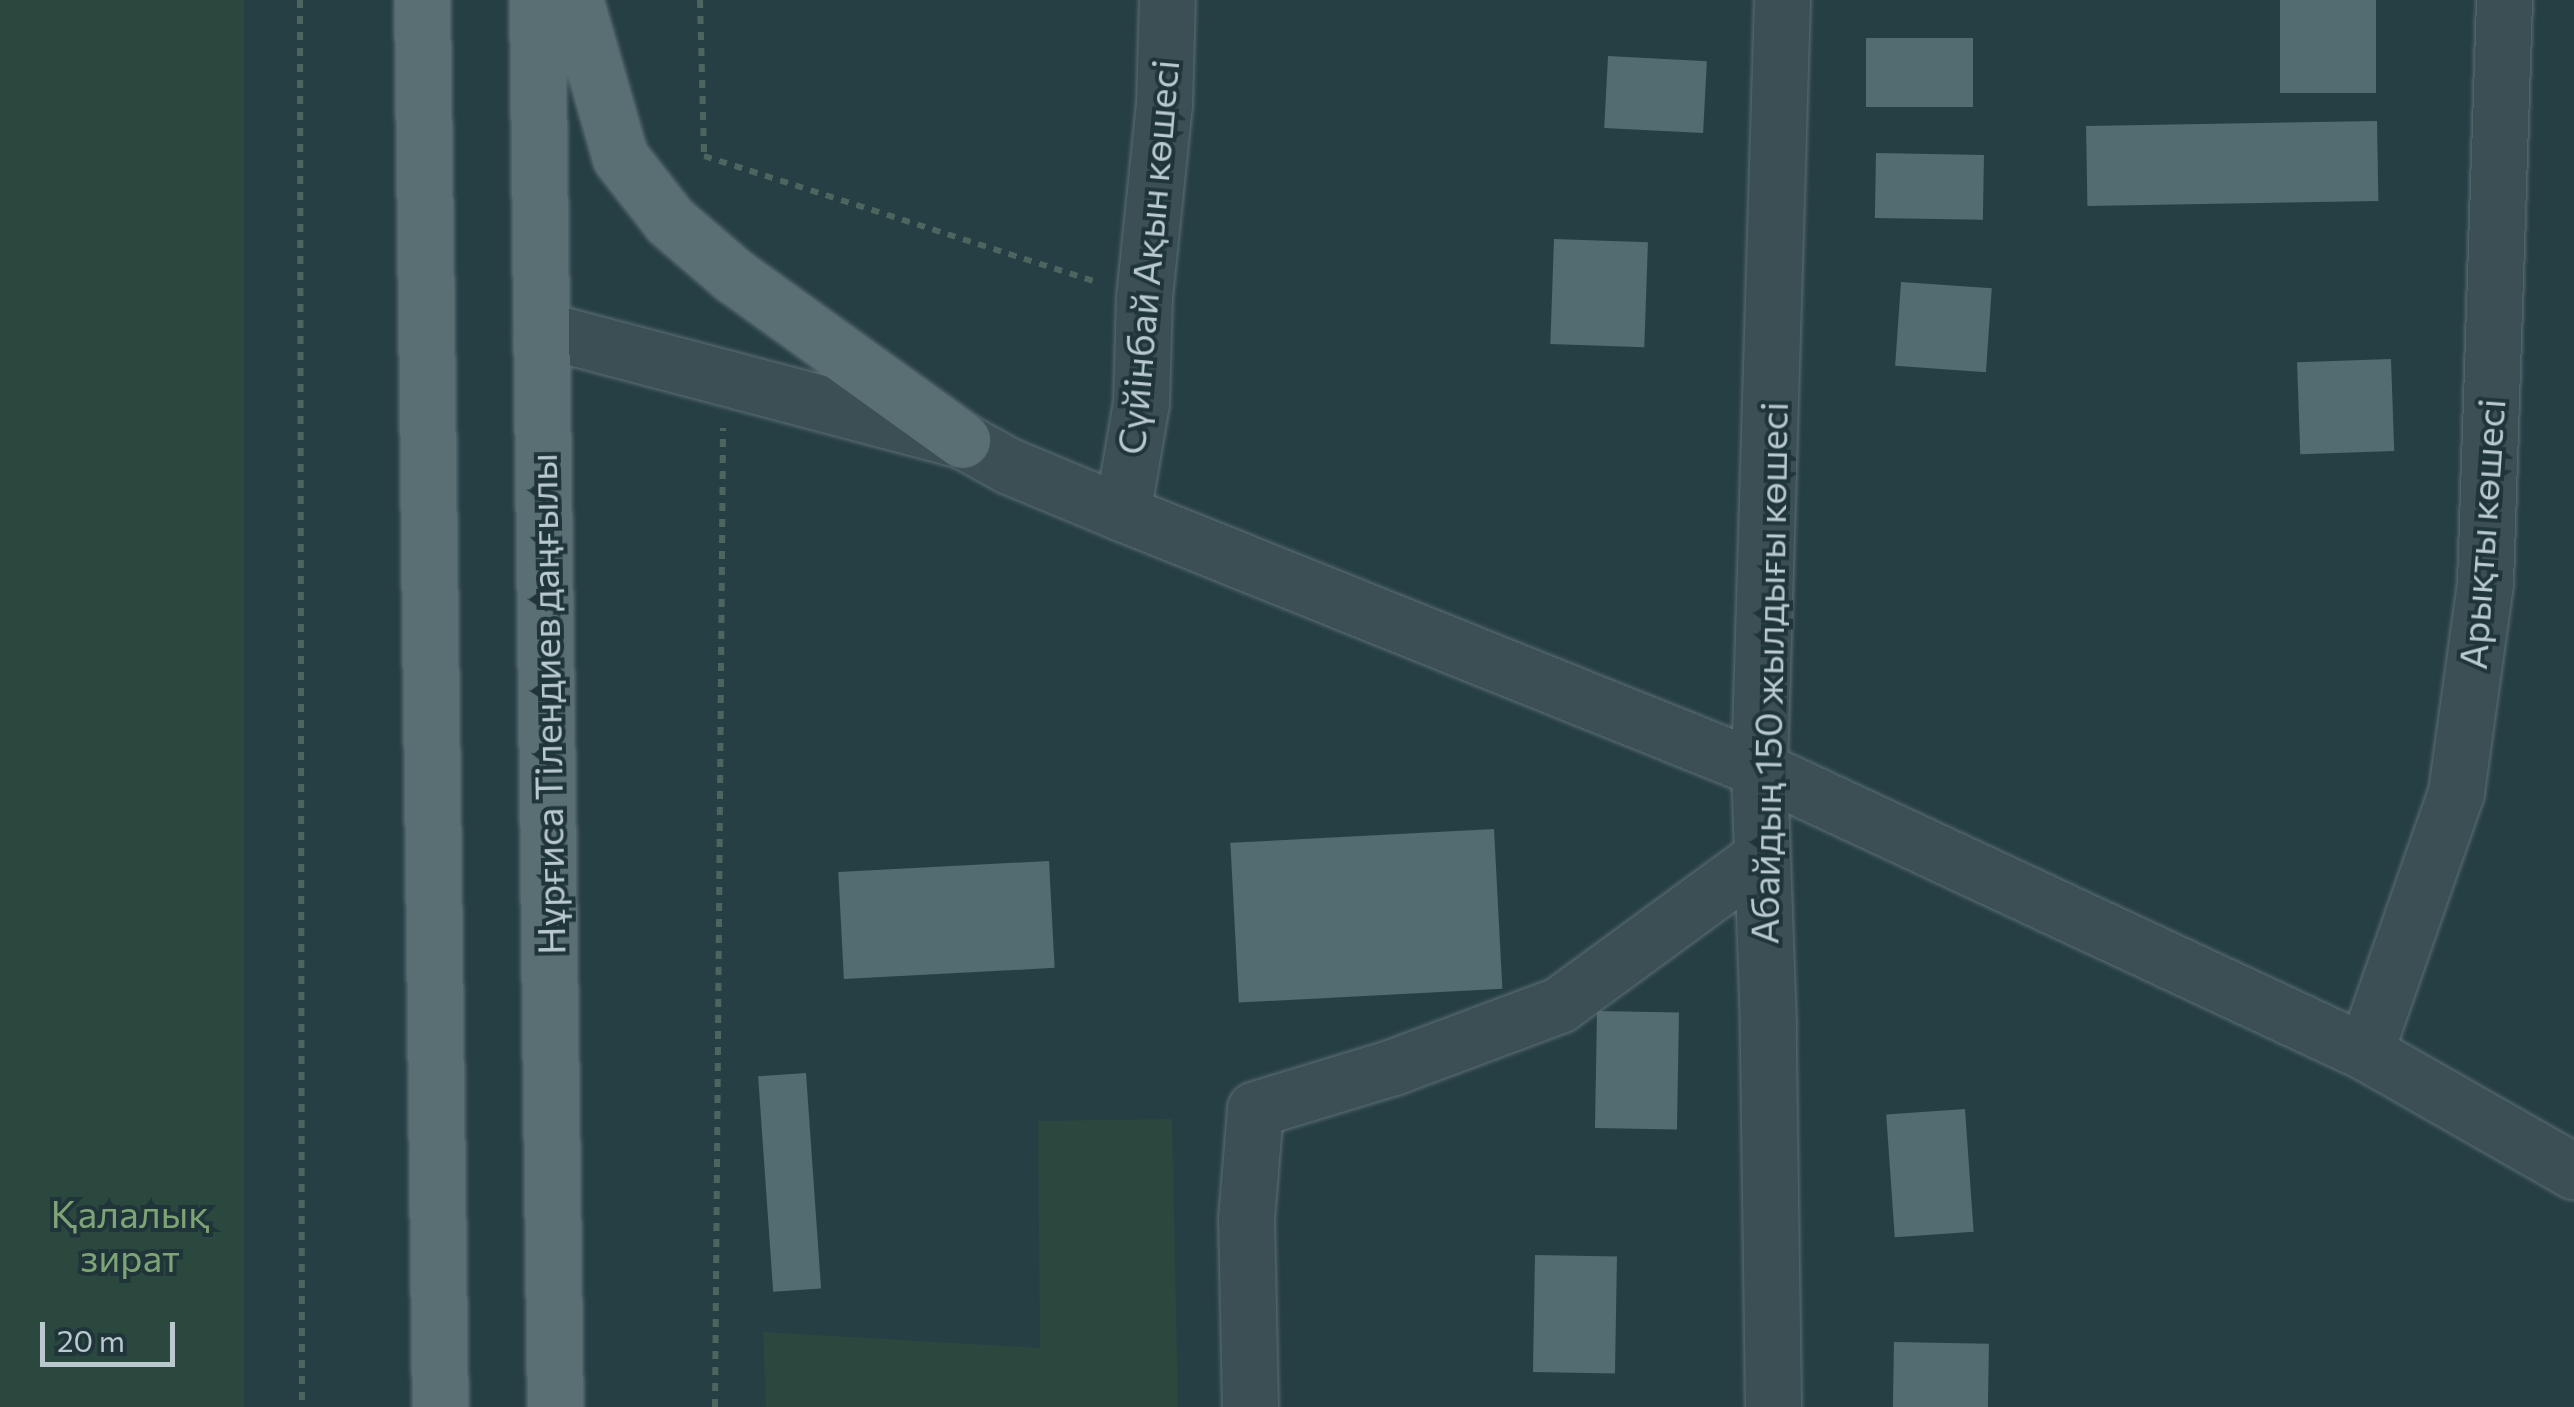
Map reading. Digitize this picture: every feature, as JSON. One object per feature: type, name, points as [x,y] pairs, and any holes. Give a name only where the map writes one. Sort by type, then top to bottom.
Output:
[{"type":"main road","points":[[422,0],[440,1407]]},
{"type":"main road","name":"Нұрғиса Тілендиев даңғылы","points":[[538,0],[555,1407]]},
{"type":"main road","points":[[574,0],[620,157],[670,221],[734,276],[962,440]]},
{"type":"street","name":"Сүйінбай Ақын көшесі","points":[[1122,513],[1141,403],[1144,297],[1164,104],[1167,0]]},
{"type":"street","name":"Абайдың 150 жылдығы көшесі","points":[[1773,1407],[1768,1026],[1759,769],[1782,0]]},
{"type":"street","name":"Арықты көшесі","points":[[2365,1052],[2456,792],[2480,621],[2504,0]]},
{"type":"street","points":[[541,330],[962,440],[1009,466],[1122,513],[1759,769],[2365,1052],[2574,1171]]},
{"type":"street","points":[[1250,1407],[1246,1219],[1255,1110],[1393,1068],[1560,1005],[1760,858]]},
{"type":"path","points":[[300,0],[302,1407]]},
{"type":"path","points":[[700,0],[704,156],[1144,297]]},
{"type":"path","points":[[715,1407],[723,378]]},
{"type":"green space","name":"Қалалық зират","points":[[0,0],[244,0],[244,1407],[0,1407]]},
{"type":"green space","points":[[1172,1119],[1178,1407],[766,1407],[763,1332],[1040,1348],[1038,1121]]},
{"type":"building","points":[[2280,0],[2376,0],[2376,93],[2280,93]]},
{"type":"building","points":[[1866,38],[1973,38],[1973,107],[1866,107]]},
{"type":"building","points":[[1608,56],[1707,61],[1703,133],[1604,128]]},
{"type":"building","points":[[2377,121],[2378,201],[2087,206],[2086,126]]},
{"type":"building","points":[[1876,153],[1984,155],[1983,220],[1875,218]]},
{"type":"building","points":[[1554,239],[1648,242],[1644,347],[1550,344]]},
{"type":"building","points":[[1901,282],[1992,288],[1986,372],[1895,366]]},
{"type":"building","points":[[2391,359],[2394,451],[2300,454],[2297,362]]},
{"type":"building","points":[[1494,829],[1502,989],[1239,1003],[1230,843]]},
{"type":"building","points":[[1049,861],[1055,968],[844,979],[838,872]]},
{"type":"building","points":[[1597,1011],[1679,1012],[1677,1129],[1595,1128]]},
{"type":"building","points":[[806,1073],[821,1288],[773,1292],[758,1076]]},
{"type":"building","points":[[1965,1109],[1974,1232],[1895,1237],[1886,1115]]},
{"type":"building","points":[[1535,1255],[1617,1256],[1615,1373],[1533,1372]]},
{"type":"building","points":[[1894,1342],[1989,1344],[1988,1407],[1893,1407]]}]
